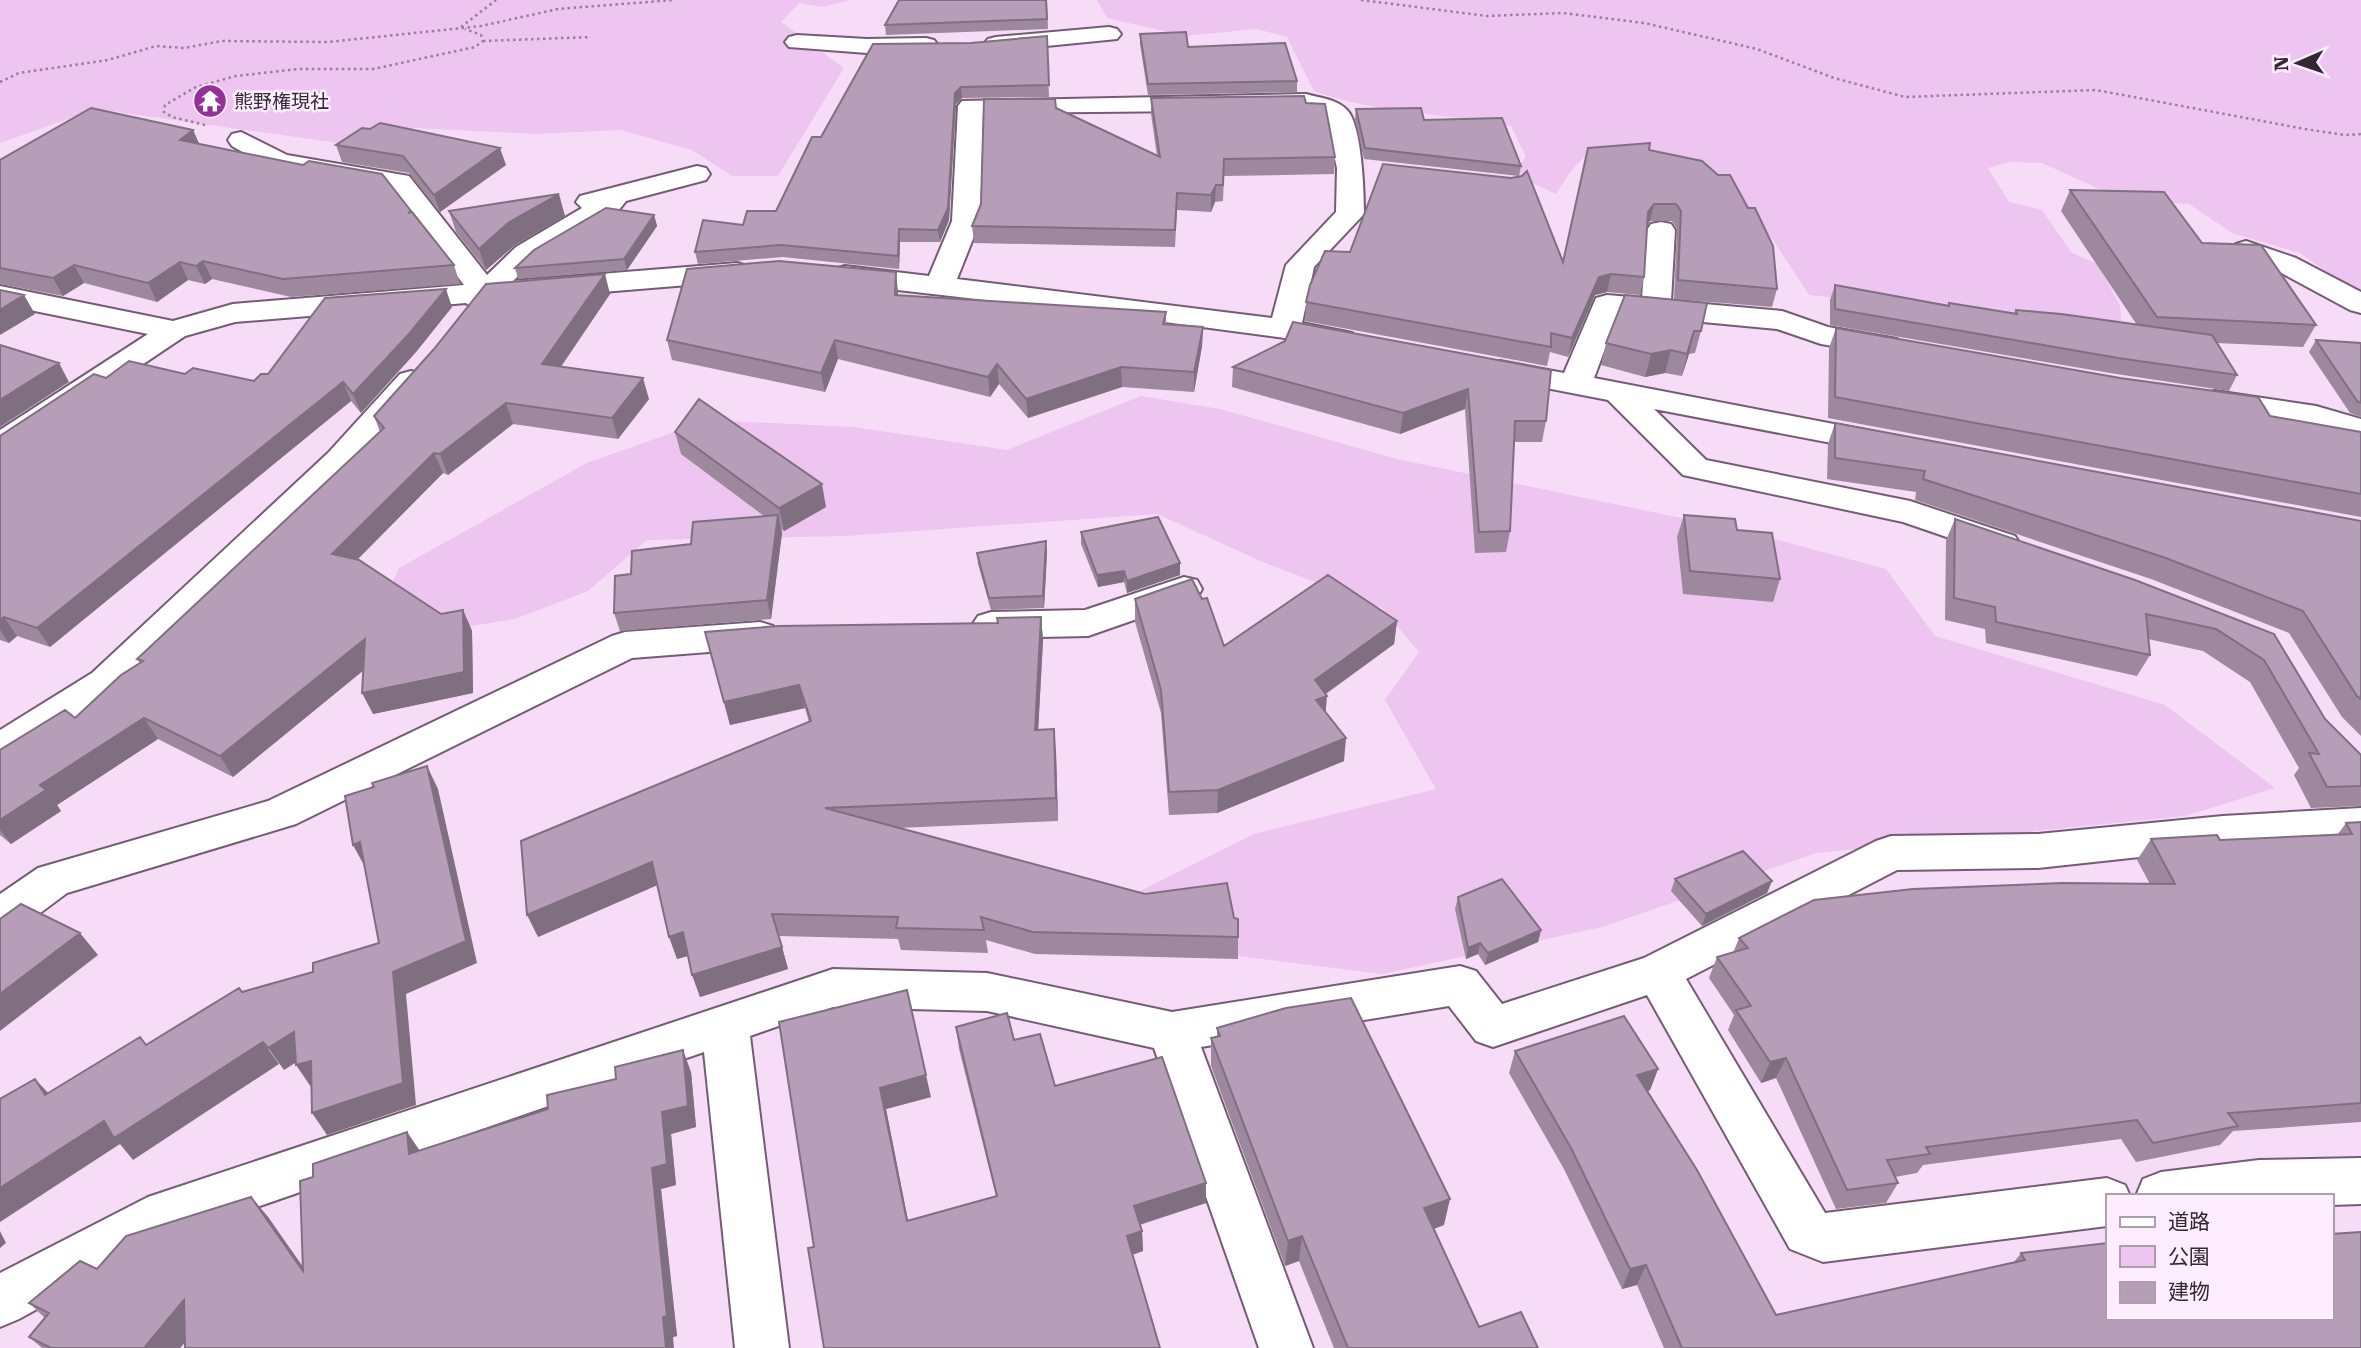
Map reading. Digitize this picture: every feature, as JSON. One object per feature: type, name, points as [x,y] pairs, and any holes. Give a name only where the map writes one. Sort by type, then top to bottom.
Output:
[{"type":"street","points":[[972,45],[1109,34]]},
{"type":"street","points":[[797,42],[867,46],[946,45]]},
{"type":"street","points":[[940,284],[966,221],[971,94],[1306,102],[1326,107],[1338,115],[1364,169],[1350,214],[1300,265],[1285,329]]},
{"type":"street","points":[[241,140],[280,162],[399,182],[484,291]]},
{"type":"street","points":[[548,208],[615,197],[697,174]]},
{"type":"street","points":[[453,331],[484,291],[526,253],[608,205],[615,197]]},
{"type":"street","points":[[433,226],[460,219]]},
{"type":"street","points":[[1656,307],[1661,230]]},
{"type":"street","points":[[2246,250],[2287,264],[2361,304]]},
{"type":"street","points":[[0,445],[174,330],[233,313],[769,270]]},
{"type":"street","points":[[822,273],[940,284],[1285,329],[1373,346]]},
{"type":"street","points":[[0,295],[174,330]]},
{"type":"street","points":[[1576,383],[1607,304],[1782,320],[1821,335],[1909,350]]},
{"type":"street","points":[[0,748],[106,683],[340,460],[429,361]]},
{"type":"street","points":[[1474,365],[1919,450]]},
{"type":"street","points":[[1616,390],[1695,468],[1910,512],[2036,555]]},
{"type":"street","points":[[2185,396],[2316,416],[2361,430]]},
{"type":"street","points":[[952,626],[1088,623],[1194,585]]},
{"type":"street","points":[[0,918],[53,880],[281,813],[625,645],[789,633]]},
{"type":"street","points":[[0,1301],[148,1221],[833,988],[988,992],[1172,1032],[1460,985],[1493,1027],[1658,972],[1891,853],[2038,851],[2223,832],[2361,824]]},
{"type":"street","points":[[1658,972],[1808,1232],[1822,1238],[2106,1202]]},
{"type":"street","points":[[725,1026],[762,1348]]},
{"type":"street","points":[[1172,1032],[1286,1348]]},
{"type":"street","points":[[2177,1194],[2259,1184],[2361,1181]]},
{"type":"path","points":[[461,27],[496,0]]},
{"type":"path","points":[[0,82],[19,73],[108,60],[156,46],[184,48],[222,41],[328,42],[481,26],[550,10],[673,0]]},
{"type":"path","points":[[1361,0],[1487,16],[1563,13],[1644,23],[1757,49],[1834,78],[1905,97],[2096,90],[2305,129],[2345,135],[2361,134]]},
{"type":"path","points":[[461,27],[481,35],[483,41]]},
{"type":"path","points":[[172,117],[164,112],[165,105],[177,94],[225,80],[290,69],[357,71],[475,47],[483,41],[591,37]]},
{"type":"green space","points":[[0,0],[850,0],[822,7],[799,3],[781,22],[844,68],[778,176],[732,176],[692,150],[620,130],[536,134],[416,128],[339,143],[96,109],[0,143]]},
{"type":"green space","points":[[1097,0],[2361,0],[2361,297],[2300,253],[2232,233],[2189,204],[2119,198],[2042,163],[2009,162],[1988,168],[2009,202],[2042,210],[2072,253],[2098,264],[2120,306],[2122,329],[1809,295],[1773,240],[1745,207],[1612,149],[1584,157],[1570,172],[1556,194],[1513,174],[1526,157],[1511,126],[1387,109],[1338,99],[1314,91],[1287,37],[1257,29],[1185,36],[1107,18]]},
{"type":"green space","points":[[1141,396],[1220,409],[1397,459],[1744,531],[1886,569],[1935,636],[2165,705],[2275,788],[2185,816],[1816,853],[1602,927],[1382,974],[1056,933],[1254,834],[1436,789],[1385,700],[1419,652],[1382,608],[1263,562],[1157,514],[846,536],[647,540],[588,591],[515,619],[415,635],[380,610],[399,568],[587,463],[708,420],[854,427],[1007,450]]},
{"type":"building","points":[[899,0],[1046,0],[1047,19],[885,25]]},
{"type":"building","points":[[1186,32],[1188,47],[1285,43],[1297,81],[1148,84],[1140,34]]},
{"type":"building","points":[[1047,36],[1049,85],[961,87],[955,93],[948,208],[938,230],[899,229],[898,256],[781,245],[695,252],[703,220],[743,225],[747,211],[776,211],[812,137],[821,137],[873,44],[971,43]]},
{"type":"building","points":[[1304,96],[1306,103],[1325,104],[1335,157],[1224,159],[1223,185],[1216,185],[1211,195],[1177,193],[1175,230],[972,226],[981,204],[984,99],[1055,99],[1056,108],[1160,157],[1151,98]]},
{"type":"building","points":[[91,108],[193,130],[180,140],[303,165],[309,161],[382,174],[411,211],[408,213],[412,212],[454,265],[283,279],[203,261],[196,266],[180,262],[148,283],[74,265],[53,278],[0,268],[0,160]]},
{"type":"building","points":[[1421,108],[1424,120],[1502,118],[1521,166],[1365,148],[1356,109]]},
{"type":"building","points":[[380,123],[500,148],[434,195],[403,156],[336,145],[362,128],[370,129]]},
{"type":"building","points":[[1650,143],[1649,150],[1702,161],[1718,175],[1730,175],[1748,208],[1755,208],[1773,246],[1777,289],[1678,280],[1681,211],[1676,204],[1654,204],[1648,212],[1644,277],[1611,274],[1599,277],[1572,338],[1551,333],[1551,347],[1306,302],[1310,285],[1325,251],[1350,252],[1383,164],[1511,178],[1522,176],[1527,171],[1563,262],[1588,148]]},
{"type":"building","points":[[2070,190],[2164,192],[2202,243],[2261,245],[2316,325],[2157,317]]},
{"type":"building","points":[[559,194],[508,223],[479,249],[449,211]]},
{"type":"building","points":[[606,208],[654,215],[624,259],[515,268],[534,250]]},
{"type":"building","points":[[779,261],[896,272],[895,295],[1166,312],[1163,324],[1203,327],[1194,372],[1121,367],[1026,399],[997,364],[988,377],[835,340],[821,373],[667,340],[687,269]]},
{"type":"building","points":[[605,274],[542,364],[643,378],[612,418],[506,403],[440,454],[434,453],[332,554],[359,560],[441,614],[463,610],[464,672],[362,693],[365,639],[220,756],[144,718],[40,785],[46,790],[0,820],[0,750],[65,710],[75,718],[121,675],[143,661],[137,659],[384,428],[374,416],[434,349],[486,284]]},
{"type":"building","points":[[1835,285],[1949,306],[1949,303],[2017,314],[2016,310],[2061,314],[2212,335],[2237,375],[2118,358],[1835,309]]},
{"type":"building","points":[[446,289],[409,334],[353,394],[343,382],[37,628],[4,617],[0,620],[0,436],[94,374],[106,378],[129,361],[185,374],[193,368],[254,381],[261,374],[268,374],[325,298]]},
{"type":"building","points":[[0,290],[24,295],[0,310]]},
{"type":"building","points":[[1625,295],[1707,303],[1701,331],[1694,331],[1687,354],[1671,350],[1651,354],[1606,343]]},
{"type":"building","points":[[1293,322],[1551,370],[1546,421],[1515,421],[1510,531],[1479,532],[1468,389],[1403,413],[1233,367],[1285,341]]},
{"type":"building","points":[[1836,328],[2120,378],[2258,397],[2270,416],[2361,432],[2361,494],[1835,397]]},
{"type":"building","points":[[2316,340],[2361,343],[2361,403],[2357,401]]},
{"type":"building","points":[[0,345],[59,363],[0,400]]},
{"type":"building","points":[[699,399],[822,484],[779,508],[675,432]]},
{"type":"building","points":[[1835,423],[2361,521],[2361,699],[2303,611],[2163,557],[1923,479],[1925,471],[1835,458]]},
{"type":"building","points":[[778,515],[767,600],[614,613],[615,576],[631,574],[632,551],[691,544],[693,522]]},
{"type":"building","points":[[1684,515],[1735,519],[1737,530],[1772,533],[1780,579],[1690,571]]},
{"type":"building","points":[[1158,517],[1180,563],[1127,581],[1124,571],[1097,575],[1081,532]]},
{"type":"building","points":[[1955,519],[2135,580],[2274,634],[2325,719],[2361,755],[2361,786],[2327,787],[2309,753],[2319,754],[2264,660],[2216,629],[2146,614],[2150,655],[1996,622],[1995,607],[1954,598]]},
{"type":"building","points":[[1046,541],[1043,596],[989,598],[977,553]]},
{"type":"building","points":[[1328,575],[1397,621],[1315,680],[1327,696],[1316,700],[1346,738],[1218,790],[1169,792],[1161,690],[1135,599],[1192,579],[1202,599],[1207,598],[1224,646]]},
{"type":"building","points":[[1041,617],[1035,730],[1054,729],[1056,798],[825,808],[1145,894],[1227,883],[1234,918],[1238,919],[1238,937],[1033,932],[981,917],[984,930],[896,928],[898,917],[772,914],[782,947],[692,975],[683,932],[669,937],[652,862],[527,915],[521,841],[811,721],[799,685],[724,702],[705,632],[778,626],[998,623],[997,618]]},
{"type":"building","points":[[427,766],[466,941],[393,972],[403,1083],[312,1113],[311,1061],[296,1065],[294,1032],[268,1048],[263,1042],[114,1138],[104,1121],[0,1188],[0,1099],[35,1079],[45,1095],[140,1037],[146,1045],[239,988],[242,992],[313,972],[313,963],[379,943],[360,842],[353,845],[345,796],[374,787],[372,783]]},
{"type":"building","points":[[2361,822],[2361,1103],[2228,1113],[2238,1126],[2153,1143],[2137,1120],[1926,1147],[1930,1154],[1887,1160],[1898,1183],[1847,1190],[1786,1058],[1770,1062],[1736,1010],[1751,1006],[1717,957],[1748,948],[1739,938],[1814,900],[1913,889],[2062,883],[2175,884],[2151,839],[2217,835],[2220,840],[2352,834],[2346,823]]},
{"type":"building","points":[[1743,851],[1772,881],[1706,914],[1675,879]]},
{"type":"building","points":[[1502,879],[1541,930],[1488,953],[1480,943],[1468,948],[1458,897]]},
{"type":"building","points":[[21,904],[80,933],[0,994],[0,919]]},
{"type":"building","points":[[907,990],[926,1075],[880,1088],[907,1221],[997,1196],[956,1027],[1007,1013],[1014,1040],[1040,1034],[1055,1086],[1162,1057],[1206,1183],[1134,1206],[1142,1231],[1127,1236],[1160,1348],[824,1348],[808,1248],[814,1247],[779,1022]]},
{"type":"building","points":[[1351,998],[1450,1199],[1424,1208],[1479,1327],[1521,1312],[1538,1348],[1348,1348],[1302,1236],[1288,1241],[1211,1038],[1220,1036],[1217,1028],[1286,1008]]},
{"type":"building","points":[[1624,1016],[1658,1069],[1637,1075],[1697,1170],[1776,1315],[2025,1260],[2021,1253],[2106,1243],[2106,1320],[2333,1320],[2333,1234],[2361,1232],[2361,1348],[1682,1348],[1646,1265],[1630,1269],[1571,1148],[1515,1051]]},
{"type":"building","points":[[683,1050],[688,1106],[662,1112],[667,1164],[652,1168],[667,1316],[663,1317],[666,1348],[185,1348],[184,1300],[144,1348],[51,1348],[29,1337],[49,1313],[29,1303],[80,1261],[97,1269],[126,1236],[251,1197],[303,1271],[300,1181],[313,1177],[313,1164],[407,1132],[409,1154],[548,1109],[547,1095],[616,1079],[615,1067]]},
{"type":"place","name":"熊野権現社","points":[[210,101]]}]
